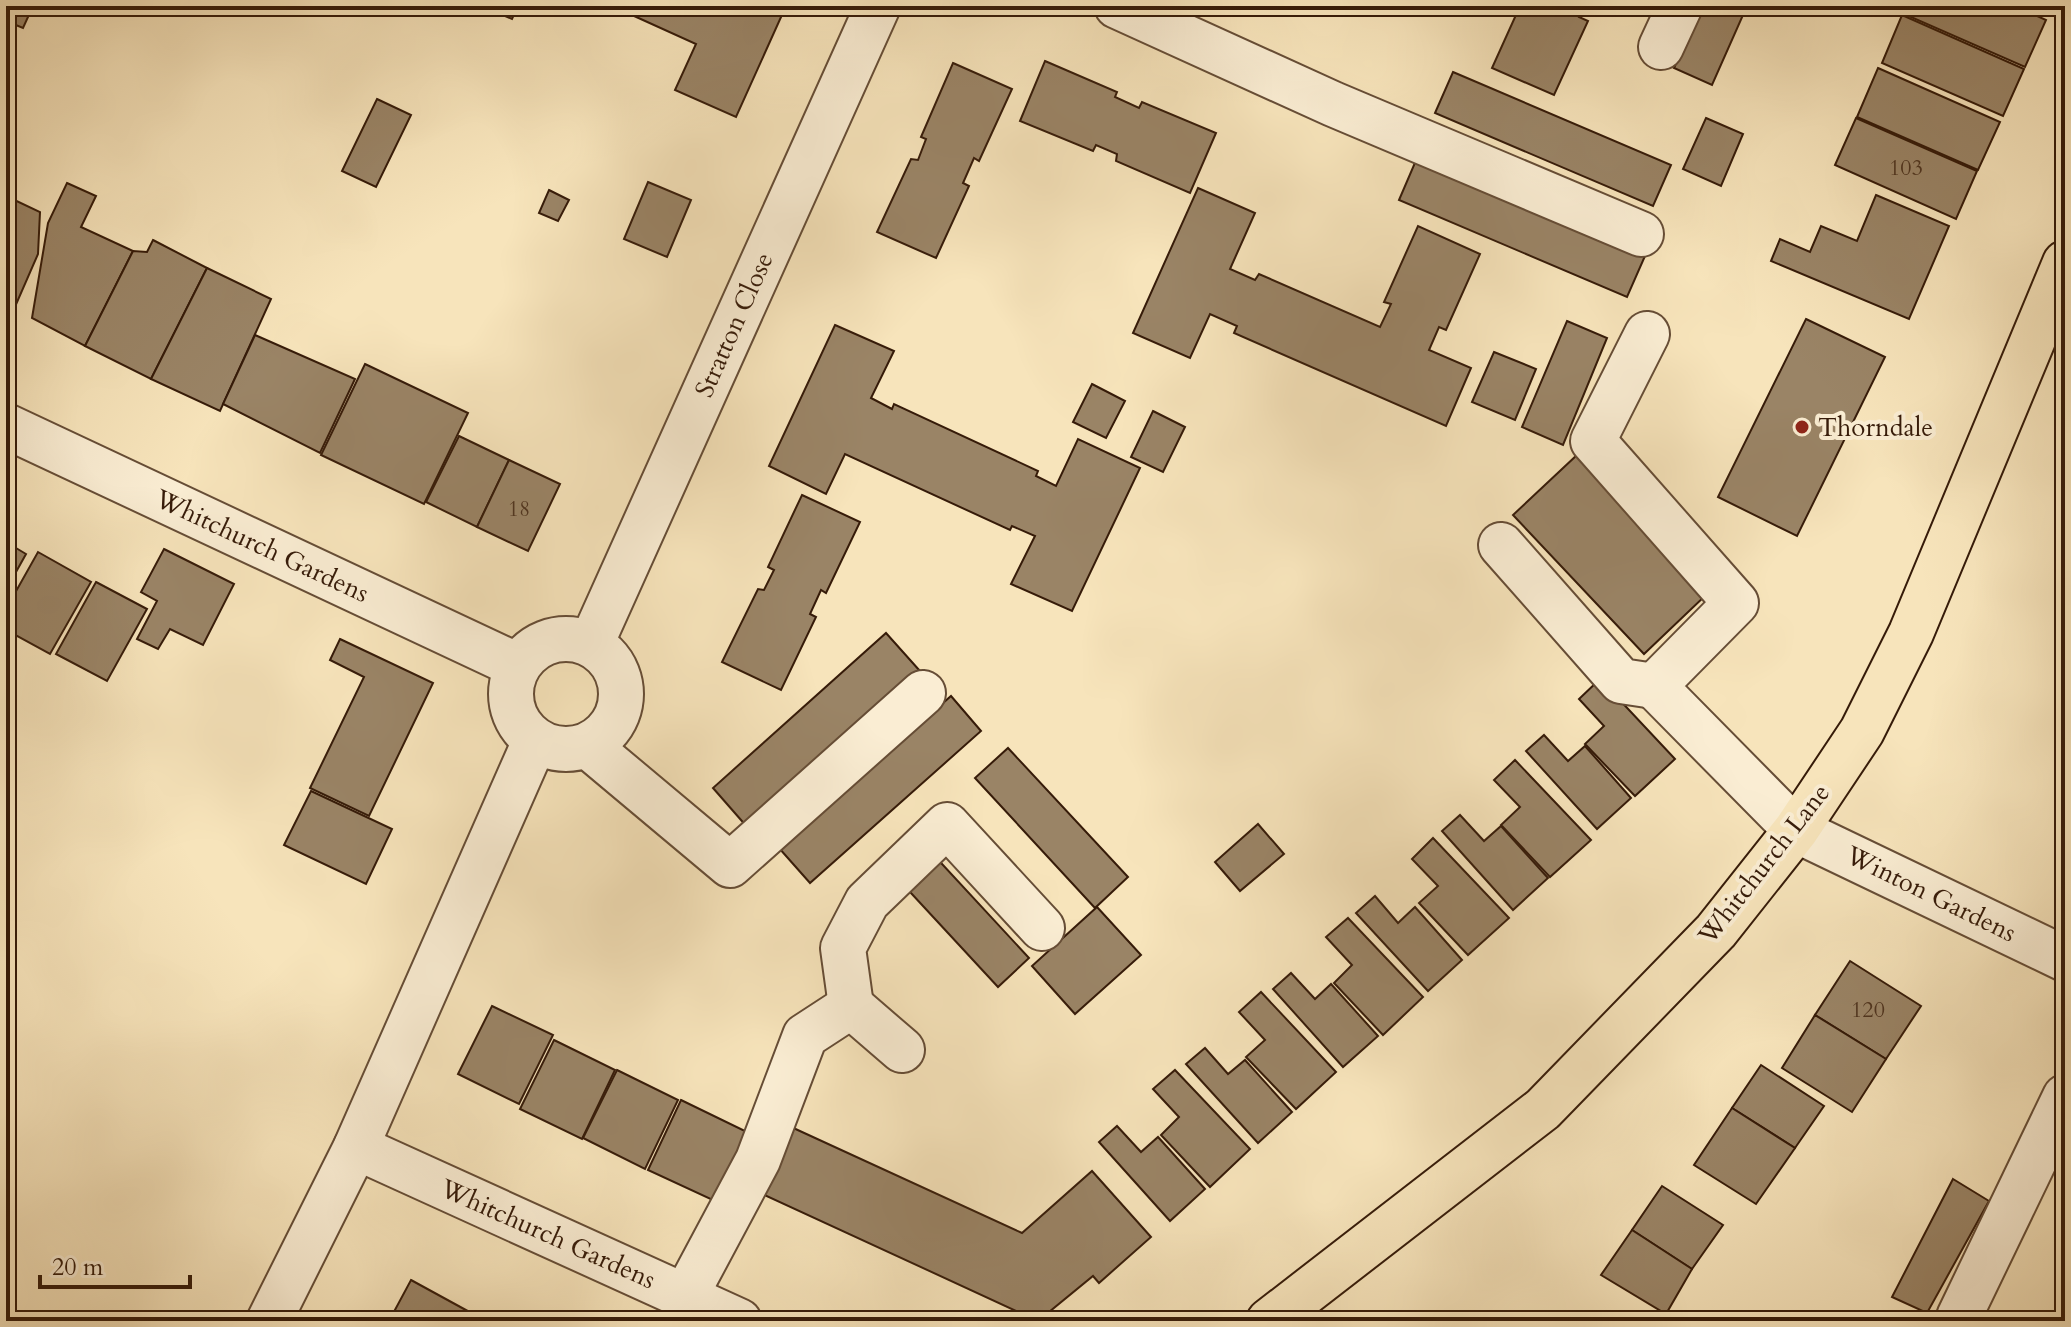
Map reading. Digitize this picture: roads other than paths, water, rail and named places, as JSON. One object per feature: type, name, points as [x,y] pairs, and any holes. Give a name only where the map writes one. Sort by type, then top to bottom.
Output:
[{"type":"main road","name":"Whitchurch Lane","points":[[1269,1321],[1543,1109],[1716,931],[1796,830],[1862,731],[1911,633],[2065,263]]},
{"type":"street","name":"Stratton Close","points":[[591,644],[878,6]]},
{"type":"street","points":[[1117,6],[1333,104],[1641,234]]},
{"type":"street","points":[[1661,47],[1680,6]]},
{"type":"street","points":[[1501,545],[1621,681],[1654,686],[1736,603],[1593,441],[1647,334]]},
{"type":"street","name":"Whitchurch Gardens","points":[[6,426],[518,666]]},
{"type":"street","points":[[558,639],[591,644],[616,669],[621,705],[614,722],[588,746],[570,750],[535,741],[514,715],[510,698],[518,666],[528,653],[558,639]]},
{"type":"street","name":"Winton Gardens","points":[[1654,686],[1796,830],[2065,959]]},
{"type":"street","points":[[588,746],[730,865],[923,693]]},
{"type":"street","points":[[269,1321],[356,1147],[535,741]]},
{"type":"street","points":[[902,1050],[851,1006],[843,948],[867,902],[947,825],[1042,928]]},
{"type":"street","points":[[686,1295],[758,1160],[805,1036],[851,1006]]},
{"type":"street","points":[[1959,1317],[2065,1097]]},
{"type":"street","name":"Whitchurch Gardens","points":[[356,1147],[739,1321]]},
{"type":"place","name":"Thorndale","points":[[1802,427]]}]
